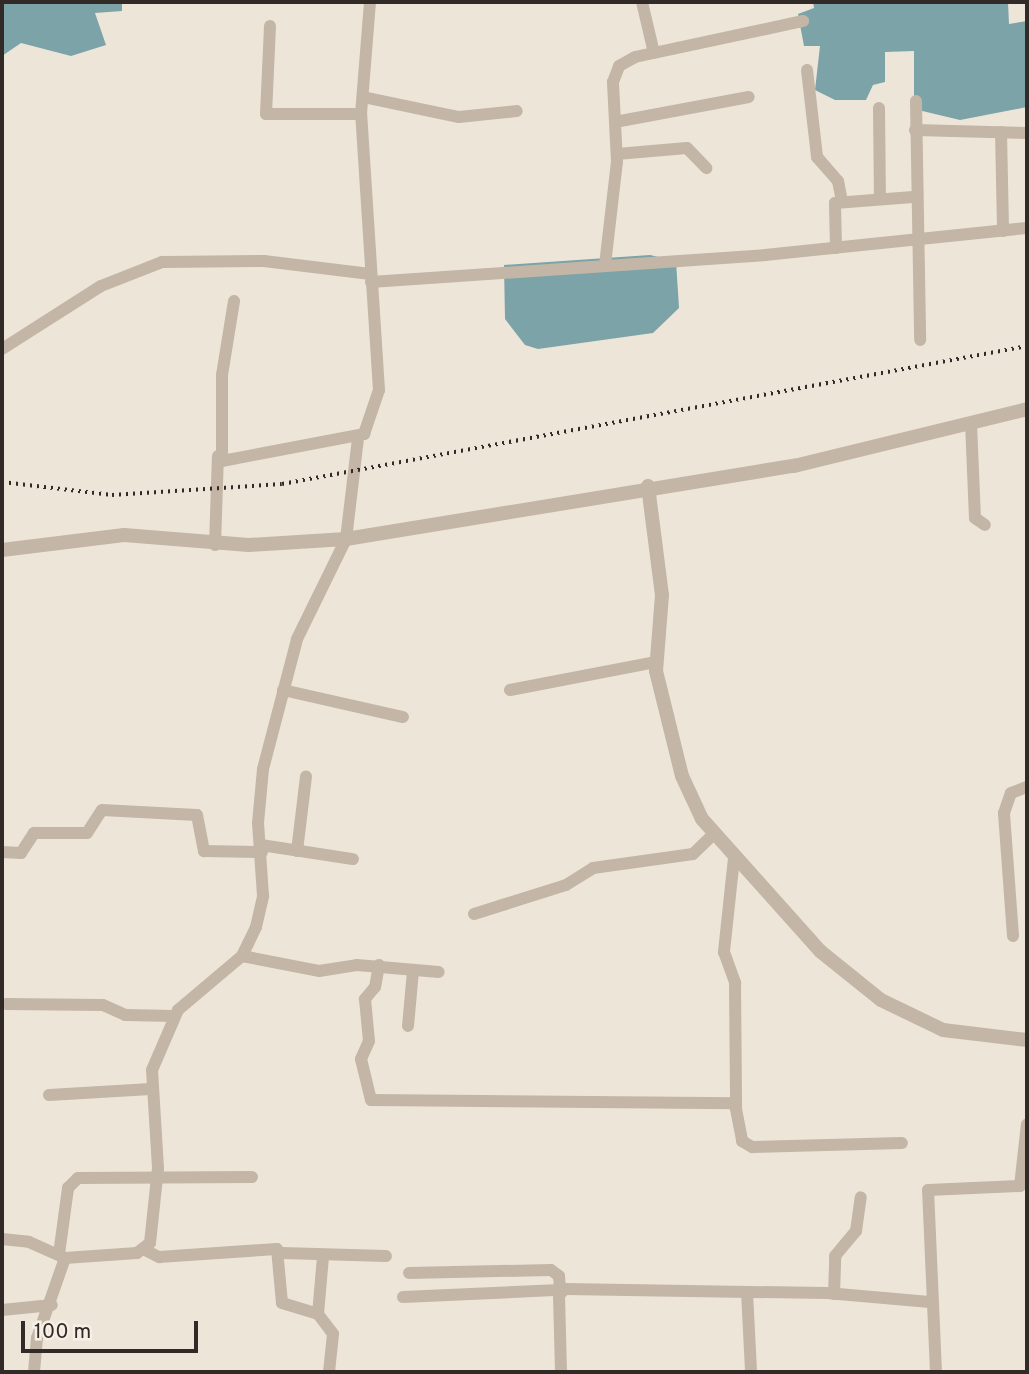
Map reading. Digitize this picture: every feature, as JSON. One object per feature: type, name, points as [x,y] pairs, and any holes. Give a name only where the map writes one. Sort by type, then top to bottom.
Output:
[{"type":"street","points":[[218,456],[235,463],[358,438],[371,425],[379,390],[361,114],[370,2]]},
{"type":"street","points":[[642,2],[654,53]]},
{"type":"street","points":[[605,265],[617,154],[615,73],[626,61],[654,53],[803,21]]},
{"type":"street","points":[[270,26],[266,114],[361,114]]},
{"type":"street","points":[[807,70],[817,157],[838,181],[842,201]]},
{"type":"street","points":[[363,97],[459,117],[517,111]]},
{"type":"street","points":[[615,122],[750,97]]},
{"type":"street","points":[[916,101],[913,197],[920,340]]},
{"type":"street","points":[[879,108],[880,199]]},
{"type":"street","points":[[915,130],[1027,133]]},
{"type":"street","points":[[1001,132],[1003,230]]},
{"type":"street","points":[[617,154],[687,148],[706,168]]},
{"type":"street","points":[[836,248],[832,208],[842,201],[913,197]]},
{"type":"street","points":[[2,349],[101,286],[162,262],[264,261],[371,278],[836,248],[1027,228]]},
{"type":"street","points":[[215,545],[218,456],[234,300]]},
{"type":"street","points":[[2,550],[124,536],[215,545],[345,539],[648,486],[794,466],[1027,409]]},
{"type":"street","points":[[971,423],[975,517],[985,525]]},
{"type":"street","points":[[145,1250],[157,1178],[151,1089],[174,1016],[243,956],[263,896],[259,794],[283,690],[298,639],[345,539],[358,438]]},
{"type":"street","points":[[648,486],[662,595],[656,662],[682,776],[714,834],[820,951],[881,1000],[943,1030],[1027,1040]]},
{"type":"street","points":[[510,690],[656,662]]},
{"type":"street","points":[[283,690],[403,718]]},
{"type":"street","points":[[297,851],[306,777]]},
{"type":"street","points":[[1013,936],[1004,813],[1011,793],[1027,787]]},
{"type":"street","points":[[2,852],[22,853],[34,833],[87,833],[102,810],[197,815],[204,851],[261,849],[353,859]]},
{"type":"street","points":[[474,914],[566,885],[593,868],[693,854],[714,834]]},
{"type":"street","points":[[734,858],[724,952],[736,983],[736,1103],[746,1146],[902,1143]]},
{"type":"street","points":[[243,956],[319,971],[379,965],[439,972]]},
{"type":"street","points":[[379,965],[375,987],[365,999],[369,1041],[361,1059],[371,1100],[736,1103]]},
{"type":"street","points":[[408,1026],[413,971]]},
{"type":"street","points":[[6,1004],[103,1005],[125,1016],[174,1016]]},
{"type":"street","points":[[49,1095],[151,1089]]},
{"type":"street","points":[[936,1372],[930,1302],[930,1186],[1020,1186],[1027,1124]]},
{"type":"street","points":[[34,1372],[37,1338],[52,1305],[62,1256],[71,1183],[91,1176],[252,1177]]},
{"type":"street","points":[[835,1294],[835,1256],[856,1231],[861,1198]]},
{"type":"street","points":[[2,1239],[62,1256],[145,1250],[159,1258],[271,1248],[282,1253],[323,1257],[386,1256]]},
{"type":"street","points":[[282,1253],[282,1303],[318,1314],[333,1334],[329,1372]]},
{"type":"street","points":[[318,1314],[323,1257]]},
{"type":"street","points":[[408,1273],[551,1270],[559,1276],[561,1372]]},
{"type":"street","points":[[403,1297],[560,1290],[835,1294],[930,1302]]},
{"type":"street","points":[[747,1292],[751,1372]]},
{"type":"street","points":[[2,1310],[52,1305]]},
{"type":"water","points":[[2,2],[122,2],[122,11],[95,13],[106,45],[71,56],[21,43],[2,56]]},
{"type":"water","points":[[813,2],[1008,2],[1009,24],[1027,21],[1027,107],[960,120],[914,109],[914,51],[885,52],[885,82],[873,85],[866,100],[835,100],[815,90],[820,46],[804,46],[798,14],[814,8]]},
{"type":"water","points":[[650,255],[676,261],[679,308],[653,333],[538,349],[525,345],[505,319],[504,265]]},
{"type":"railway","points":[[2,482],[112,495],[282,484],[1027,346]]}]
